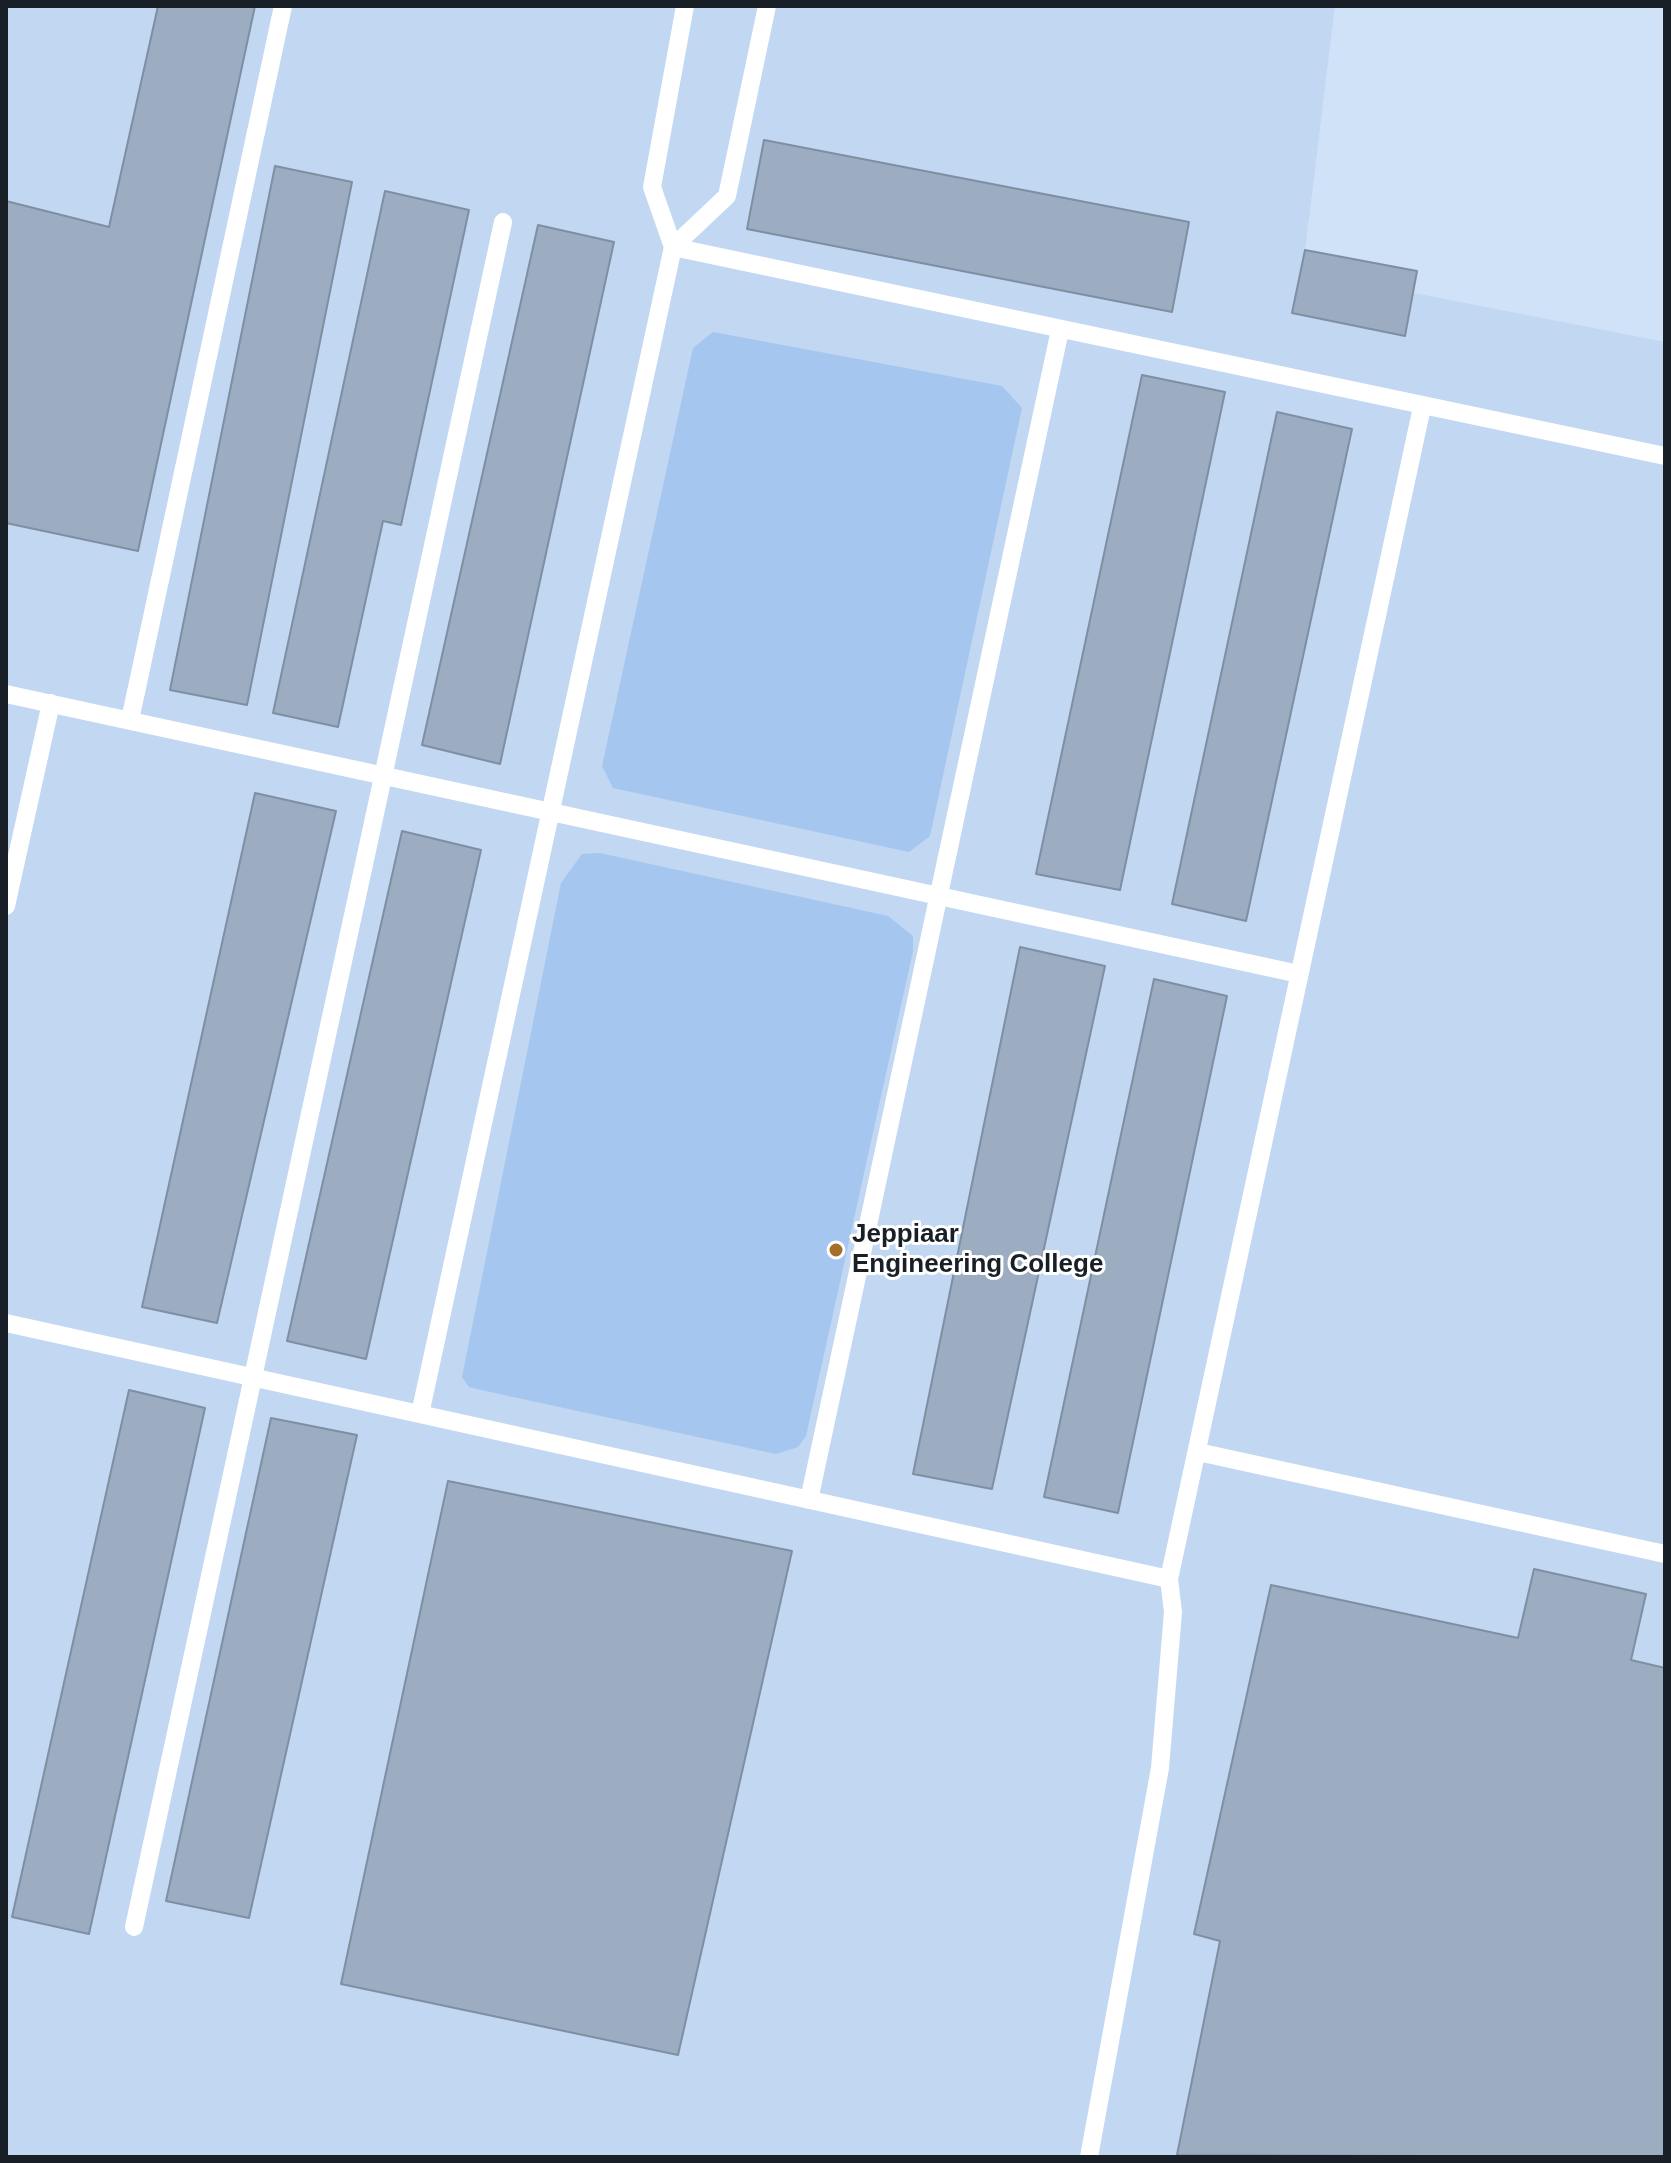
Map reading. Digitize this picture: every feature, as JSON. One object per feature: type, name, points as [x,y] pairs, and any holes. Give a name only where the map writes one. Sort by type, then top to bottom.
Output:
[{"type":"lane","points":[[130,720],[283,6]]},
{"type":"lane","points":[[420,1414],[673,247],[652,187],[685,6]]},
{"type":"lane","points":[[673,247],[727,196],[767,6]]},
{"type":"lane","points":[[134,1927],[503,222]]},
{"type":"lane","points":[[673,247],[1665,456]]},
{"type":"lane","points":[[809,1500],[1060,330]]},
{"type":"lane","points":[[1089,2157],[1160,1768],[1173,1612],[1169,1579],[1422,407]]},
{"type":"lane","points":[[6,694],[1299,974]]},
{"type":"lane","points":[[6,906],[51,703]]},
{"type":"lane","points":[[6,1323],[1169,1579]]},
{"type":"lane","points":[[1198,1452],[1665,1554]]},
{"type":"shaded area","name":"Jeppiaar Engineering College","points":[[6,6],[1335,6],[1305,250],[1417,271],[1414,293],[1665,342],[1665,2157],[6,2157]]},
{"type":"shaded area","points":[[713,332],[1002,386],[1022,408],[930,836],[909,852],[613,788],[602,766],[693,348]]},
{"type":"shaded area","points":[[600,853],[888,916],[913,936],[913,951],[806,1436],[798,1447],[776,1454],[481,1390],[469,1387],[462,1377],[561,883],[582,854]]},
{"type":"building","points":[[158,6],[255,6],[138,551],[6,523],[6,201],[109,227]]},
{"type":"building","points":[[764,140],[1189,222],[1172,312],[747,229]]},
{"type":"building","points":[[275,166],[352,182],[247,705],[170,690]]},
{"type":"building","points":[[385,191],[469,210],[401,525],[383,521],[338,727],[273,713]]},
{"type":"building","points":[[538,225],[614,242],[500,764],[422,745]]},
{"type":"building","points":[[1305,250],[1417,271],[1405,336],[1292,313]]},
{"type":"building","points":[[1142,375],[1225,392],[1120,890],[1036,874]]},
{"type":"building","points":[[1277,412],[1352,429],[1246,921],[1172,904]]},
{"type":"building","points":[[255,793],[336,811],[217,1323],[142,1307]]},
{"type":"building","points":[[402,831],[481,850],[366,1359],[287,1341]]},
{"type":"building","points":[[1020,947],[1105,966],[992,1489],[913,1474]]},
{"type":"building","points":[[1154,979],[1227,996],[1118,1513],[1044,1497]]},
{"type":"building","points":[[129,1390],[205,1408],[89,1934],[12,1917]]},
{"type":"building","points":[[271,1418],[357,1435],[249,1918],[166,1901]]},
{"type":"building","points":[[448,1481],[792,1551],[678,2055],[341,1984]]},
{"type":"building","points":[[1534,1569],[1646,1594],[1631,1660],[1665,1668],[1665,2157],[1177,2155],[1220,1941],[1194,1934],[1271,1585],[1518,1638]]},
{"type":"place","name":"Jeppiaar Engineering College","points":[[836,1250]]}]
